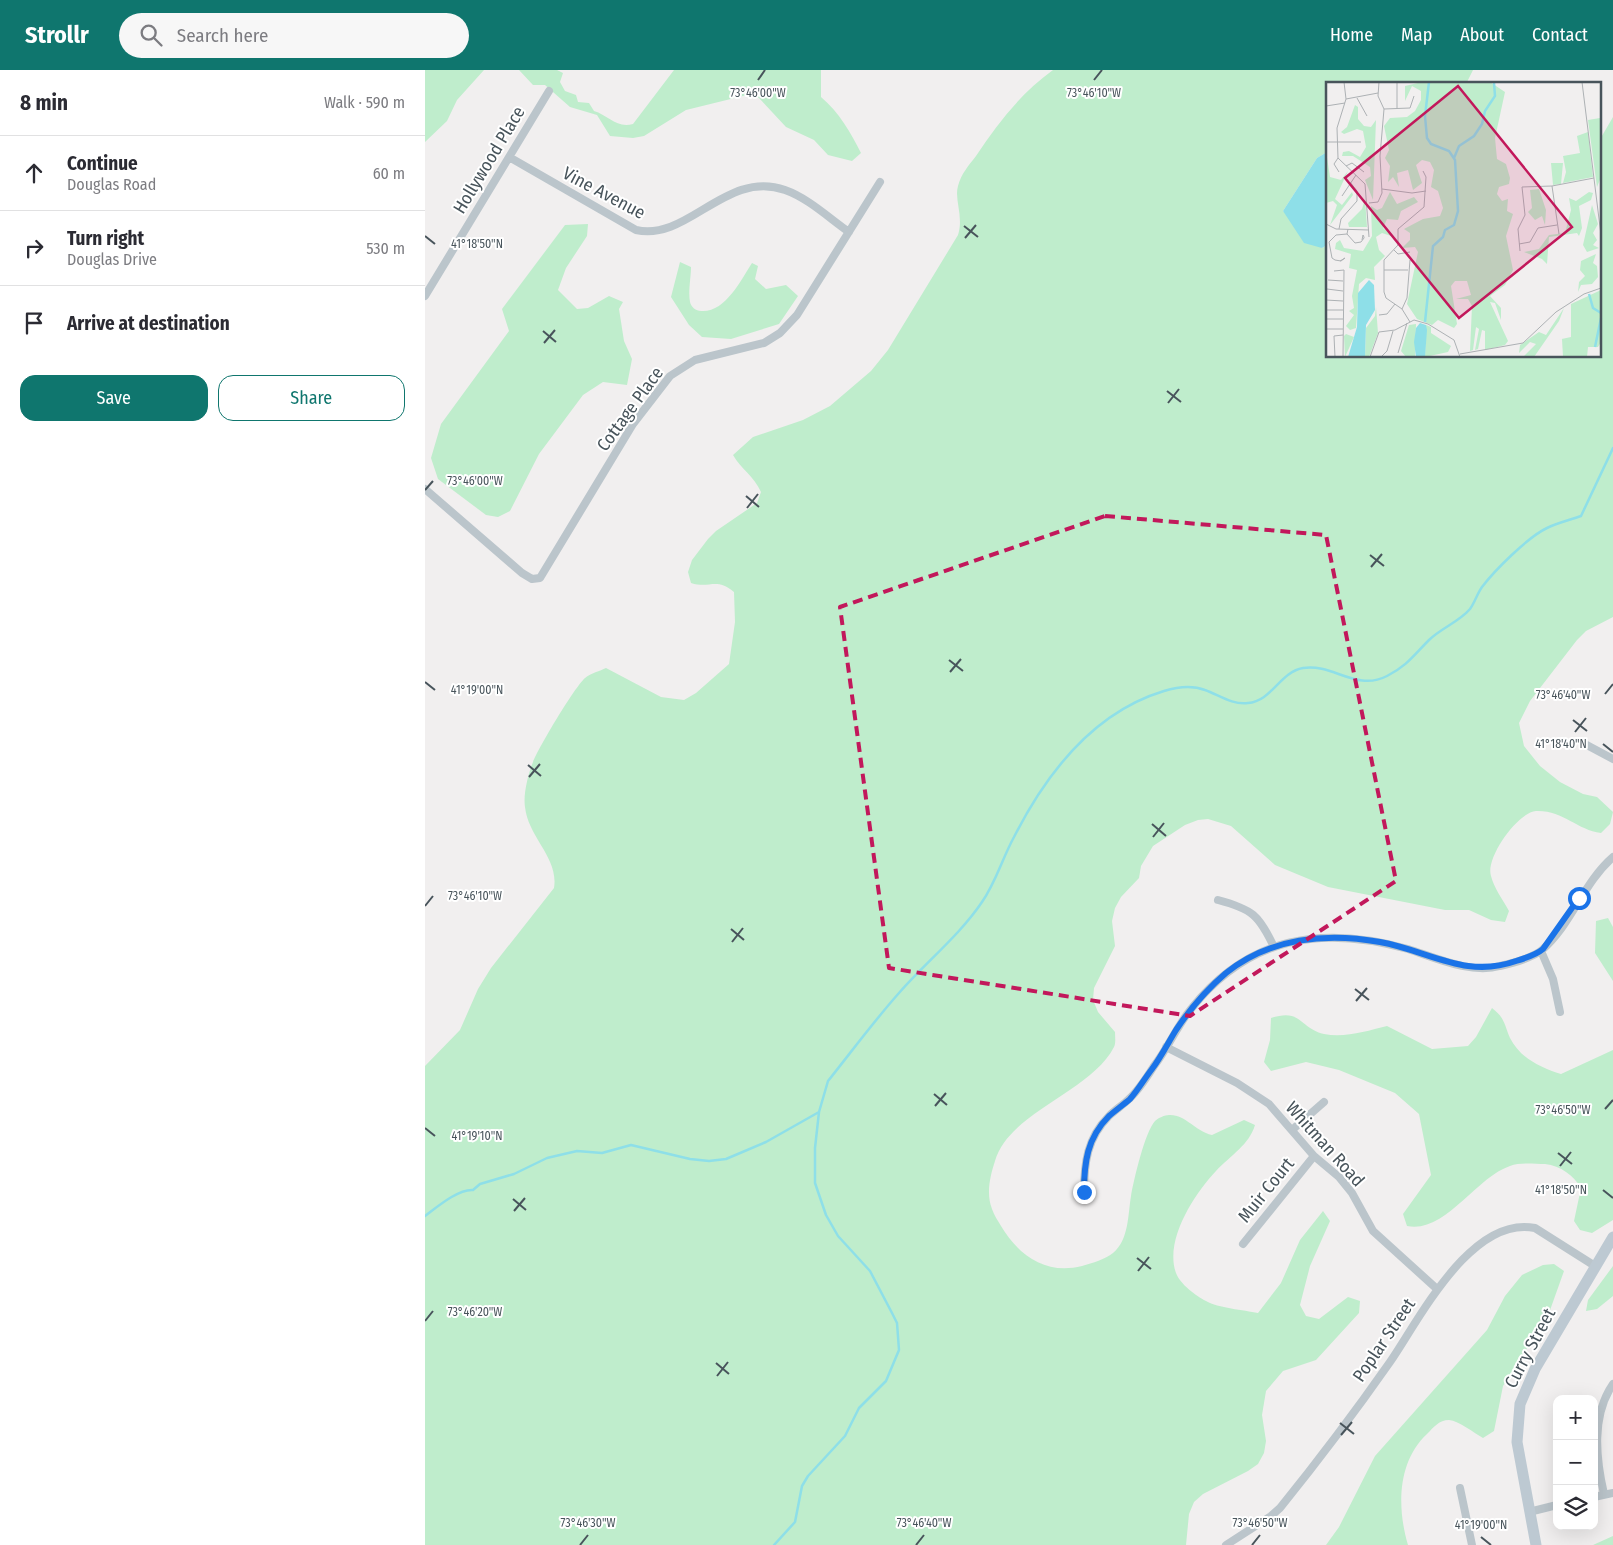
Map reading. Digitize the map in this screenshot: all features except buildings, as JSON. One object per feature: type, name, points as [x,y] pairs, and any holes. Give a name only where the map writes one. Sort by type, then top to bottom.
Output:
[{"type":"street","name":"Hollywood Place","points":[[425,296],[549,91]]},
{"type":"street","name":"Vine Avenue","points":[[509,156],[636,230],[655,232],[675,225],[725,195],[752,188],[774,188],[793,194],[849,232]]},
{"type":"street","name":"Cottage Place","points":[[425,489],[521,574],[536,580],[546,572],[573,520],[633,424],[670,376],[695,360],[764,343],[780,333],[797,314],[880,182]]},
{"type":"street","points":[[1583,743],[1613,759]]},
{"type":"street","points":[[1084,1192],[1087,1154],[1091,1142],[1107,1118],[1130,1099],[1166,1048],[1190,1009],[1205,993],[1241,963],[1290,941],[1349,938],[1381,942],[1448,962],[1488,968],[1501,966],[1541,951],[1566,920],[1588,885],[1613,857]]},
{"type":"street","points":[[1217,900],[1244,907],[1266,929],[1274,947]]},
{"type":"street","points":[[1541,951],[1553,979],[1561,1012]]},
{"type":"street","name":"Whitman Road","points":[[1166,1048],[1237,1083],[1269,1104],[1314,1156],[1339,1178],[1352,1193],[1373,1231],[1437,1289]]},
{"type":"street","points":[[1292,1130],[1324,1102]]},
{"type":"street","name":"Muir Court","points":[[1243,1244],[1314,1156]]},
{"type":"street","name":"Poplar Street","points":[[1226,1545],[1271,1516],[1280,1508],[1391,1361],[1437,1289],[1459,1264],[1478,1247],[1510,1228],[1535,1228],[1595,1266]]},
{"type":"street","name":"Curry Street","points":[[1535,1545],[1517,1442],[1520,1404],[1535,1369],[1613,1237]]},
{"type":"street","points":[[1604,1494],[1596,1444],[1605,1401],[1613,1384]]},
{"type":"street","points":[[1460,1488],[1472,1545]]},
{"type":"street","points":[[1598,1496],[1613,1493]]},
{"type":"street","points":[[1529,1512],[1553,1506]]},
{"type":"highlighted area","points":[[1105,516],[1326,535],[1396,881],[1190,1016],[889,968],[840,607]]},
{"type":"green space","points":[[425,70],[484,70],[457,100],[447,121],[425,142]]},
{"type":"green space","points":[[519,70],[557,70],[563,73],[560,82],[565,91],[576,95],[578,102],[589,103],[594,111],[617,123],[627,125],[633,124],[674,70],[821,70],[821,97],[844,123],[861,153],[852,161],[828,155],[814,140],[786,127],[759,98],[747,95],[686,110],[644,136],[633,138],[610,136],[597,115],[570,107],[545,85],[533,85]]},
{"type":"green space","points":[[1053,70],[1473,70],[1467,82],[1326,82],[1326,153],[1317,158],[1283,211],[1322,248],[1326,246],[1326,358],[1601,358],[1601,138],[1613,117],[1613,617],[1586,631],[1577,640],[1530,701],[1519,723],[1524,746],[1540,766],[1560,782],[1583,794],[1597,797],[1613,812],[1610,824],[1601,833],[1592,831],[1554,814],[1536,811],[1529,813],[1512,827],[1498,848],[1490,868],[1494,885],[1509,911],[1505,922],[1491,920],[1469,910],[1445,910],[1328,887],[1275,865],[1231,826],[1208,819],[1198,820],[1185,825],[1153,846],[1141,866],[1139,878],[1121,897],[1115,908],[1112,921],[1115,946],[1094,988],[1093,1000],[1098,1012],[1115,1032],[1115,1045],[1103,1063],[1088,1077],[1033,1115],[1016,1129],[1003,1144],[995,1161],[989,1185],[990,1203],[997,1220],[1016,1246],[1035,1261],[1057,1268],[1069,1268],[1099,1261],[1118,1248],[1125,1234],[1140,1156],[1147,1135],[1155,1121],[1169,1115],[1175,1115],[1212,1135],[1244,1120],[1255,1125],[1252,1132],[1239,1150],[1222,1165],[1199,1192],[1191,1204],[1178,1232],[1173,1260],[1178,1277],[1193,1293],[1202,1299],[1224,1307],[1258,1313],[1281,1283],[1300,1240],[1323,1211],[1330,1221],[1310,1266],[1300,1305],[1306,1316],[1319,1319],[1348,1297],[1360,1301],[1359,1313],[1316,1360],[1283,1371],[1266,1391],[1262,1415],[1266,1441],[1264,1453],[1258,1464],[1248,1471],[1203,1494],[1194,1502],[1189,1514],[1186,1545],[425,1545],[425,1066],[460,1030],[478,989],[491,968],[554,888],[552,867],[531,828],[525,807],[526,784],[533,762],[565,705],[585,678],[590,675],[606,668],[661,697],[684,700],[696,693],[729,664],[735,622],[734,592],[722,585],[691,583],[688,572],[692,560],[716,531],[757,503],[761,492],[755,481],[733,455],[753,437],[803,420],[830,406],[871,371],[888,350],[958,235],[960,221],[957,191],[963,174],[1011,109],[1041,79]]},
{"type":"green space","points":[[588,224],[587,236],[566,268],[558,290],[577,309],[588,308],[609,296],[623,302],[619,309],[624,341],[632,359],[627,385],[603,382],[583,395],[539,454],[510,511],[498,517],[486,515],[438,479],[431,458],[441,424],[509,331],[502,309],[565,225]]},
{"type":"green space","points":[[680,262],[691,267],[690,302],[697,310],[710,310],[718,307],[731,294],[752,263],[758,266],[755,279],[766,289],[786,285],[798,296],[779,324],[731,339],[702,337],[689,325],[671,297]]},
{"type":"green space","points":[[1608,918],[1613,927],[1613,981],[1595,953],[1596,921]]},
{"type":"green space","points":[[1492,1008],[1502,1018],[1510,1038],[1519,1051],[1525,1057],[1553,1072],[1561,1074],[1613,1050],[1613,1220],[1592,1233],[1580,1230],[1574,1221],[1581,1188],[1578,1183],[1561,1169],[1545,1164],[1510,1166],[1497,1172],[1434,1222],[1421,1226],[1407,1226],[1403,1214],[1431,1175],[1419,1114],[1395,1093],[1339,1070],[1306,1062],[1271,1071],[1264,1062],[1270,1040],[1271,1018],[1289,1015],[1316,1031],[1332,1035],[1356,1033],[1387,1026],[1432,1049],[1468,1046],[1476,1037]]},
{"type":"green space","points":[[1554,1264],[1564,1271],[1549,1313],[1503,1386],[1494,1431],[1483,1438],[1457,1423],[1449,1420],[1442,1421],[1417,1445],[1410,1458],[1402,1486],[1401,1501],[1404,1531],[1408,1545],[1326,1545],[1339,1527],[1375,1456],[1487,1330],[1505,1296],[1522,1275],[1543,1265]]},
{"type":"green space","points":[[1613,1266],[1613,1296],[1597,1309],[1586,1311],[1588,1300]]},
{"type":"green space","points":[[1613,1536],[1613,1545],[1593,1545]]},
{"type":"water","points":[[1326,153],[1326,246],[1322,248],[1304,243],[1283,211],[1317,158]]},
{"type":"waterway","points":[[774,1545],[795,1522],[802,1486],[808,1476],[845,1436],[859,1408],[886,1381],[899,1350],[897,1323],[892,1313],[870,1271],[838,1236],[826,1215],[815,1183],[815,1148],[819,1112],[828,1081],[890,1004],[953,938],[982,902],[1027,814],[1057,769],[1094,730],[1116,714],[1139,701],[1164,691],[1195,687],[1231,701],[1248,703],[1263,697],[1288,675],[1303,668],[1324,669],[1365,681],[1376,680],[1394,672],[1410,660],[1429,640],[1466,614],[1488,580],[1522,546],[1539,532],[1581,516],[1613,448]]},
{"type":"waterway","points":[[425,1216],[454,1195],[467,1190],[473,1190],[480,1184],[514,1174],[547,1158],[577,1151],[602,1153],[631,1145],[690,1159],[709,1161],[726,1159],[766,1142],[819,1112]]},
{"type":"route","points":[[1084,1192],[1087,1154],[1096,1133],[1107,1118],[1130,1099],[1156,1064],[1190,1009],[1227,973],[1241,963],[1263,951],[1290,941],[1349,938],[1381,942],[1448,962],[1488,968],[1501,966],[1536,954],[1543,949],[1566,920],[1579,898]]}]
